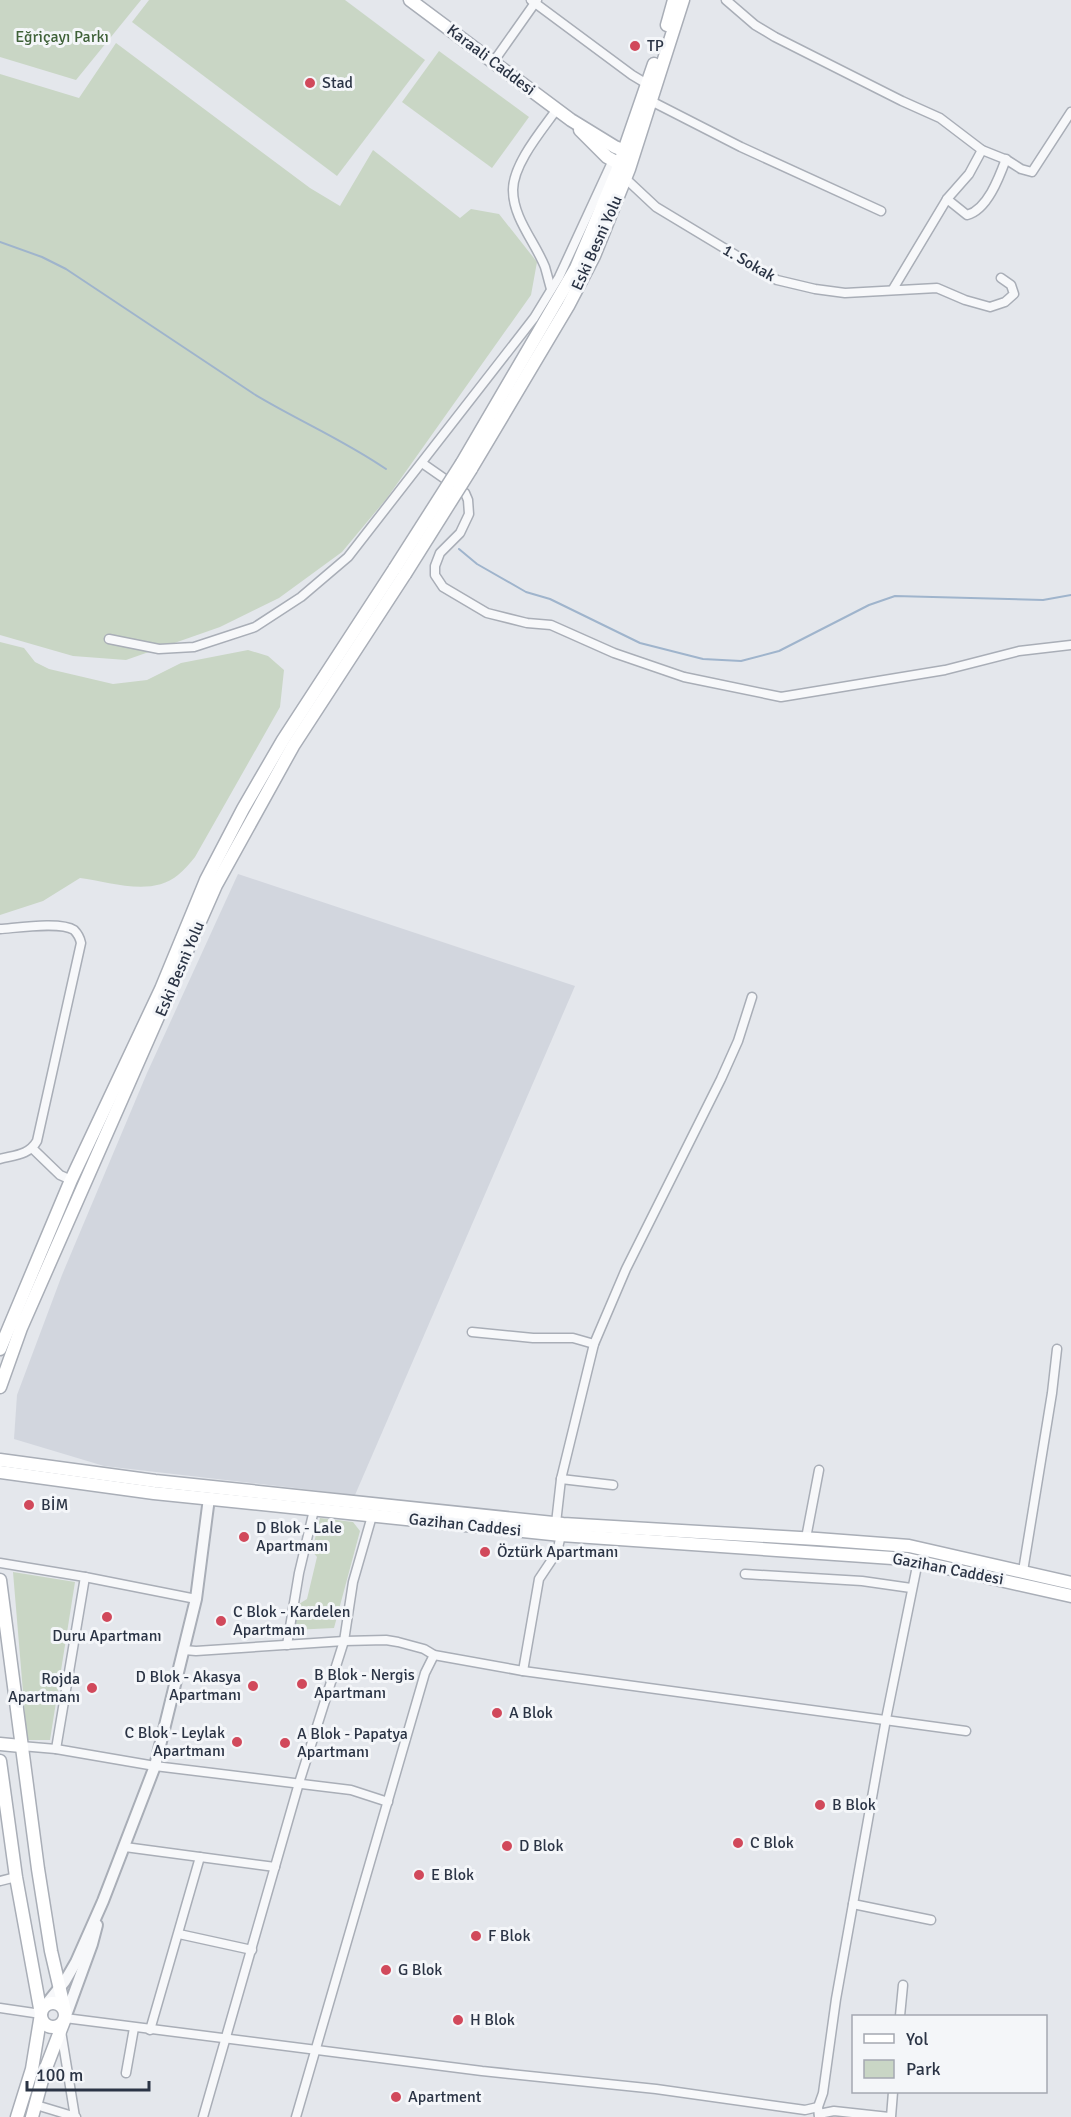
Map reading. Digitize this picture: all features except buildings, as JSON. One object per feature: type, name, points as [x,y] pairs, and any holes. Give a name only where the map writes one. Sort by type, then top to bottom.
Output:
[{"type":"main road","name":"Karaali Caddesi","points":[[410,0],[571,120]]},
{"type":"main road","name":"Eski Besni Yolu","points":[[629,152],[673,0]]},
{"type":"main road","name":"Eski Besni Yolu","points":[[0,1386],[26,1317],[216,885],[293,746],[586,273],[602,238],[622,168],[651,101],[683,0]]},
{"type":"main road","points":[[571,120],[629,152]]},
{"type":"main road","points":[[571,120],[596,148],[622,168]]},
{"type":"main road","name":"Eski Besni Yolu","points":[[0,1349],[71,1180],[161,989],[206,880],[222,848],[288,733],[400,571]]},
{"type":"main road","name":"Gazihan Caddesi","points":[[0,1460],[155,1481],[558,1529],[806,1538],[909,1546],[1071,1583]]},
{"type":"main road","name":"Gazihan Caddesi","points":[[0,1472],[103,1487],[372,1516],[558,1529],[918,1561],[1071,1596]]},
{"type":"main road","points":[[0,1580],[49,1939],[60,1987],[64,2020],[44,2073],[34,2111]]},
{"type":"main road","points":[[0,1744],[21,1746]]},
{"type":"main road","points":[[0,1761],[16,1877],[43,2010],[42,2022],[51,2028],[59,2026],[64,2020]]},
{"type":"main road","points":[[17,2117],[32,2069],[43,2010],[51,2003],[57,2004],[64,2020]]},
{"type":"street","points":[[726,0],[755,25],[775,37],[940,118],[982,150],[1006,159],[1021,169],[1032,172],[1071,112]]},
{"type":"street","points":[[494,61],[535,1],[647,84]]},
{"type":"street","points":[[651,101],[741,147],[881,211]]},
{"type":"street","points":[[551,289],[544,266],[519,216],[513,191],[514,181],[525,155],[557,109]]},
{"type":"street","points":[[893,289],[947,200],[969,174],[982,150]]},
{"type":"street","points":[[947,200],[967,215],[975,213],[999,180],[1006,159]]},
{"type":"street","points":[[109,639],[159,649],[194,647],[255,627],[301,597],[348,557],[534,318],[622,168]]},
{"type":"street","name":"1. Sokak","points":[[622,168],[656,207],[777,280],[815,289],[845,292],[937,288],[965,300],[990,307],[1005,302],[1014,294],[1011,285],[1001,278]]},
{"type":"street","points":[[422,463],[465,493],[468,500],[469,514],[460,533],[440,553],[435,566],[435,575],[443,587],[487,613],[551,625],[614,653],[684,677],[781,697],[945,670],[1019,651],[1071,645]]},
{"type":"street","points":[[0,929],[43,925],[69,928],[75,931],[81,943],[37,1141],[24,1154],[0,1159]]},
{"type":"street","points":[[523,1671],[539,1580],[557,1552],[561,1479],[594,1344],[627,1269],[726,1069],[752,997]]},
{"type":"street","points":[[32,1148],[60,1175],[71,1180]]},
{"type":"street","points":[[472,1332],[533,1338],[573,1338],[594,1344]]},
{"type":"street","points":[[1023,1571],[1043,1452],[1056,1349]]},
{"type":"street","points":[[806,1538],[819,1470]]},
{"type":"street","points":[[561,1479],[613,1485]]},
{"type":"street","points":[[0,2008],[43,2010],[76,1962],[103,1901],[155,1766],[196,1599],[209,1498]]},
{"type":"street","points":[[287,1645],[299,1573],[314,1510]]},
{"type":"street","points":[[203,2117],[299,1783],[344,1641],[353,1582],[372,1516]]},
{"type":"street","points":[[818,2112],[886,1719],[918,1561]]},
{"type":"street","points":[[0,1563],[196,1599]]},
{"type":"street","points":[[745,1574],[862,1581],[911,1588]]},
{"type":"street","points":[[56,1749],[85,1577]]},
{"type":"street","points":[[184,1650],[344,1641],[398,1642],[424,1649],[434,1655],[523,1671],[966,1731]]},
{"type":"street","points":[[296,2117],[425,1673],[434,1655]]},
{"type":"street","points":[[21,1746],[56,1749],[155,1766],[351,1790],[388,1802]]},
{"type":"street","points":[[124,1848],[275,1867]]},
{"type":"street","points":[[150,2030],[200,1857]]},
{"type":"street","points":[[0,1881],[16,1877]]},
{"type":"street","points":[[34,2111],[75,2117],[64,2020],[92,1944],[103,1901]]},
{"type":"street","points":[[853,1904],[931,1920]]},
{"type":"street","points":[[178,1934],[252,1950]]},
{"type":"street","points":[[900,2015],[903,1985]]},
{"type":"street","points":[[64,2020],[482,2071],[656,2089],[818,2112],[890,2117],[893,2093]]},
{"type":"street","points":[[126,2073],[135,2028]]},
{"type":"shaded area","points":[[238,874],[575,986],[355,1495],[104,1466],[14,1439],[17,1395],[62,1275],[147,1073]]},
{"type":"green space","name":"Eğriçayı Parkı","points":[[0,0],[141,0],[76,80],[0,57]]},
{"type":"green space","name":"Stad","points":[[149,0],[345,0],[425,60],[337,176],[132,22]]},
{"type":"green space","points":[[116,43],[310,188],[340,206],[373,150],[460,218],[471,209],[499,214],[537,262],[531,295],[387,498],[342,552],[279,598],[220,627],[126,660],[73,656],[0,635],[0,74],[79,98]]},
{"type":"green space","points":[[439,51],[529,117],[492,168],[402,102]]},
{"type":"green space","points":[[0,642],[24,648],[35,662],[49,669],[113,684],[147,680],[181,663],[248,650],[268,656],[284,670],[280,707],[195,857],[178,875],[168,882],[143,887],[80,878],[43,901],[0,915]]},
{"type":"green space","points":[[320,1518],[353,1522],[360,1531],[334,1628],[293,1630],[299,1604],[307,1599],[317,1557],[312,1551]]},
{"type":"green space","points":[[13,1572],[75,1582],[50,1740],[27,1740]]},
{"type":"waterway","points":[[0,242],[42,257],[66,269],[254,394],[386,469]]},
{"type":"waterway","points":[[459,549],[477,564],[526,592],[550,599],[640,643],[703,659],[741,661],[779,651],[869,605],[895,596],[1043,600],[1071,595]]},
{"type":"place","name":"TP","points":[[635,46]]},
{"type":"place","name":"Stad","points":[[310,83]]},
{"type":"place","name":"BİM","points":[[29,1505]]},
{"type":"place","name":"D Blok - Lale Apartmanı","points":[[244,1537]]},
{"type":"place","name":"Öztürk Apartmanı","points":[[485,1552]]},
{"type":"place","name":"Duru Apartmanı","points":[[107,1617]]},
{"type":"place","name":"C Blok - Kardelen Apartmanı","points":[[221,1621]]},
{"type":"place","name":"B Blok - Nergis Apartmanı","points":[[302,1684]]},
{"type":"place","name":"D Blok - Akasya Apartmanı","points":[[253,1686]]},
{"type":"place","name":"Rojda Apartmanı","points":[[92,1688]]},
{"type":"place","name":"A Blok","points":[[497,1713]]},
{"type":"place","name":"C Blok - Leylak Apartmanı","points":[[237,1742]]},
{"type":"place","name":"A Blok - Papatya Apartmanı","points":[[285,1743]]},
{"type":"place","name":"B Blok","points":[[820,1805]]},
{"type":"place","name":"C Blok","points":[[738,1843]]},
{"type":"place","name":"D Blok","points":[[507,1846]]},
{"type":"place","name":"E Blok","points":[[419,1875]]},
{"type":"place","name":"F Blok","points":[[476,1936]]},
{"type":"place","name":"G Blok","points":[[386,1970]]},
{"type":"place","name":"H Blok","points":[[458,2020]]},
{"type":"place","name":"Apartment","points":[[396,2097]]}]
